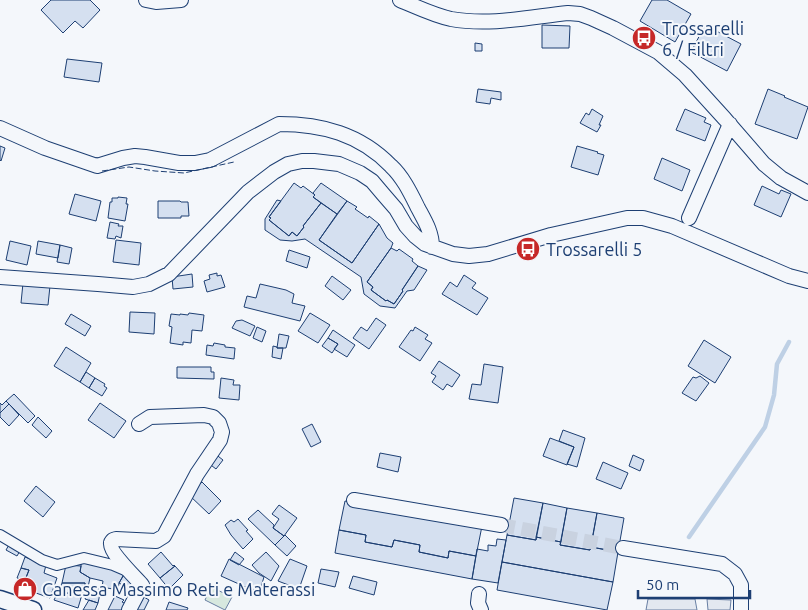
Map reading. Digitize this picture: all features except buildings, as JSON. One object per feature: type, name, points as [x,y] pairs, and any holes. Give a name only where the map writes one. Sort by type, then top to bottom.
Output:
[{"type":"street","points":[[146,0],[156,2],[181,0]]},
{"type":"street","points":[[400,0],[432,14],[468,21],[492,21],[568,13],[580,14],[591,18],[658,52],[685,74],[764,164],[781,178],[808,193]]},
{"type":"street","points":[[0,128],[45,148],[97,166],[135,156],[195,164],[210,160],[279,124],[320,127],[336,131],[366,144],[392,167],[411,194],[430,230],[432,247]]},
{"type":"street","points":[[689,218],[730,124]]},
{"type":"street","points":[[0,277],[133,287],[149,284],[169,274],[248,192],[274,172],[288,164],[314,161],[339,164],[360,173],[372,181],[396,209],[406,226],[415,236],[426,244],[446,252],[477,256],[551,235],[612,221],[627,218],[643,218],[672,226],[788,276],[808,282]]},
{"type":"street","points":[[139,424],[150,418],[204,415],[213,418],[219,423],[222,432],[220,440],[197,474],[164,536],[156,541],[116,539],[111,542],[110,546],[118,560],[142,584]]},
{"type":"street","points":[[354,500],[501,525]]},
{"type":"street","points":[[0,535],[42,560],[57,566],[84,558],[126,570],[142,584]]},
{"type":"street","points":[[622,548],[722,564],[735,574],[741,586],[741,610]]},
{"type":"street","points":[[128,610],[142,584]]},
{"type":"street","points":[[478,594],[478,603],[481,610]]},
{"type":"street","points":[[0,599],[33,610]]},
{"type":"shaded area","points":[[211,587],[232,597],[225,610],[205,600]]},
{"type":"shaded area","points":[[648,599],[695,599],[697,610],[646,610]]},
{"type":"shaded area","points":[[707,599],[731,600],[730,610],[708,610]]},
{"type":"waterway","points":[[689,537],[765,427],[774,395],[777,364],[789,342]]},
{"type":"tunnel","points":[[501,525],[623,548]]},
{"type":"fence","points":[[102,171],[129,167],[184,173],[234,162]]},
{"type":"place","name":"Trossarelli 6 / Filtri","points":[[644,38]]},
{"type":"place","name":"Trossarelli 5","points":[[528,249]]},
{"type":"place","name":"Canessa Massimo Reti e Materassi","points":[[25,589]]}]
